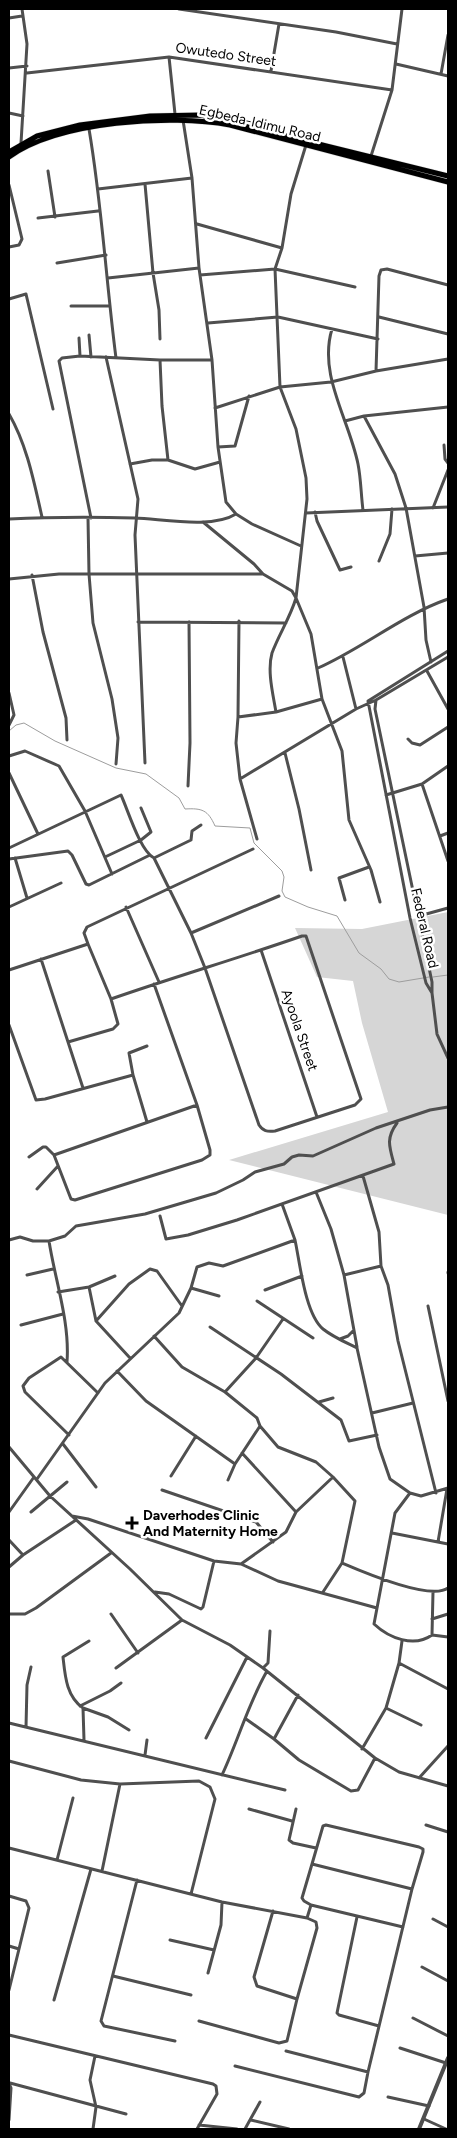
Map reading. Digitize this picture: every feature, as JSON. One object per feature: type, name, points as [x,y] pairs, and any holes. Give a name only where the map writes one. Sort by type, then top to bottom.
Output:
[{"type":"main road","name":"Egbeda-Idimu Road","points":[[9,152],[21,144],[53,130],[175,114],[216,117],[448,176]]},
{"type":"main road","name":"Egbeda-Idimu Road","points":[[9,156],[29,144],[48,137],[89,129],[156,120],[183,119],[230,125],[448,182]]},
{"type":"street","points":[[21,144],[27,74],[27,44],[22,9]]},
{"type":"street","points":[[179,9],[336,32],[397,44]]},
{"type":"street","points":[[371,156],[392,90],[402,9]]},
{"type":"street","points":[[9,18],[22,16]]},
{"type":"street","points":[[271,71],[279,24]]},
{"type":"street","points":[[440,74],[448,35]]},
{"type":"street","points":[[169,57],[175,114]]},
{"type":"street","name":"Owutedo Street","points":[[27,74],[169,57],[392,90]]},
{"type":"street","points":[[396,64],[448,76]]},
{"type":"street","points":[[9,68],[27,66]]},
{"type":"street","points":[[9,113],[23,116]]},
{"type":"street","points":[[183,119],[192,178],[199,268],[208,323],[218,447],[226,502],[236,514],[252,524],[301,546]]},
{"type":"street","points":[[89,129],[98,189],[98,210],[106,255],[109,306],[116,358]]},
{"type":"street","points":[[276,712],[271,677],[272,654],[296,598],[307,499],[306,478],[296,430],[280,387],[275,269],[282,248],[291,194],[306,145]]},
{"type":"street","points":[[48,171],[55,217]]},
{"type":"street","points":[[98,189],[192,178]]},
{"type":"street","points":[[145,184],[153,273],[159,310],[160,339]]},
{"type":"street","points":[[9,185],[22,239],[19,245],[9,247]]},
{"type":"street","points":[[38,218],[98,210]]},
{"type":"street","points":[[197,224],[282,248]]},
{"type":"street","points":[[57,263],[106,255]]},
{"type":"street","points":[[108,278],[199,268]]},
{"type":"street","points":[[200,275],[275,269],[354,287]]},
{"type":"street","points":[[376,371],[381,270],[387,269],[448,285]]},
{"type":"street","points":[[9,299],[26,294],[53,409]]},
{"type":"street","points":[[71,306],[109,306]]},
{"type":"street","points":[[208,323],[278,317],[378,339]]},
{"type":"street","points":[[378,317],[448,334]]},
{"type":"street","points":[[332,329],[327,345],[331,382],[358,464],[363,510]]},
{"type":"street","points":[[89,335],[91,357]]},
{"type":"street","points":[[79,338],[80,356]]},
{"type":"street","points":[[116,764],[118,738],[112,699],[93,623],[89,574],[90,518],[59,361],[62,358],[80,356],[160,360],[212,360]]},
{"type":"street","points":[[106,357],[138,499],[135,535],[145,763]]},
{"type":"street","points":[[215,408],[280,387],[331,382],[376,371],[448,359]]},
{"type":"street","points":[[160,360],[162,406],[168,460]]},
{"type":"street","points":[[218,447],[235,446],[249,396]]},
{"type":"street","points":[[345,421],[364,416],[448,407]]},
{"type":"street","points":[[9,414],[21,437],[42,517]]},
{"type":"street","points":[[364,416],[395,474],[406,508],[424,607],[426,640],[431,662]]},
{"type":"street","points":[[444,445],[445,459],[448,463]]},
{"type":"street","points":[[130,464],[152,460],[168,460],[195,469],[220,462]]},
{"type":"street","points":[[433,508],[448,470]]},
{"type":"street","points":[[306,513],[448,507]]},
{"type":"street","points":[[379,560],[390,534],[392,509]]},
{"type":"street","points":[[315,512],[317,521],[340,570],[351,567]]},
{"type":"street","points":[[9,519],[42,517],[137,518],[204,522],[227,520],[236,514]]},
{"type":"street","points":[[204,522],[254,564],[263,574],[292,590],[296,598],[311,634],[322,699],[342,750],[349,820],[369,867],[380,902]]},
{"type":"street","points":[[414,556],[448,553]]},
{"type":"street","points":[[9,579],[32,576],[138,573],[263,574]]},
{"type":"street","points":[[32,576],[43,632],[66,718],[67,740]]},
{"type":"street","points":[[318,668],[343,657],[424,607],[448,599]]},
{"type":"street","points":[[138,622],[239,621],[286,623]]},
{"type":"street","points":[[239,621],[236,743],[240,779],[257,839]]},
{"type":"street","points":[[188,786],[190,743],[189,622]]},
{"type":"street","points":[[368,702],[371,698],[448,652]]},
{"type":"street","points":[[343,657],[356,709]]},
{"type":"street","points":[[240,779],[356,709],[376,700],[448,657]]},
{"type":"street","points":[[426,671],[448,709]]},
{"type":"street","points":[[9,694],[14,715],[9,725]]},
{"type":"street","points":[[238,718],[276,712],[322,699]]},
{"type":"street","name":"Federal Road","points":[[376,700],[376,710],[392,793],[430,969],[432,993]]},
{"type":"street","name":"Federal Road","points":[[368,702],[410,918],[426,983],[432,993]]},
{"type":"street","points":[[408,739],[412,744],[420,745],[448,727]]},
{"type":"street","points":[[9,756],[24,751],[60,766],[86,811],[112,874]]},
{"type":"street","points":[[285,753],[299,808],[311,870]]},
{"type":"street","points":[[386,795],[422,784],[448,766]]},
{"type":"street","points":[[9,773],[38,834]]},
{"type":"street","points":[[422,784],[448,861]]},
{"type":"street","points":[[9,848],[121,796],[141,840],[154,858],[170,887],[192,933],[205,968],[259,1125],[262,1130],[268,1132],[275,1131],[355,1105],[361,1099],[308,938],[304,935],[261,950],[205,968],[159,982],[111,999]]},
{"type":"street","points":[[105,857],[141,840],[151,832],[142,808]]},
{"type":"street","points":[[154,858],[191,840],[192,831],[201,825]]},
{"type":"street","points":[[440,836],[448,833]]},
{"type":"street","points":[[68,1042],[117,1026],[118,1022],[111,999],[84,933],[87,927],[126,907],[253,849]]},
{"type":"street","points":[[9,859],[68,851],[87,885],[150,855]]},
{"type":"street","points":[[15,857],[27,898]]},
{"type":"street","points":[[345,900],[340,878],[369,867]]},
{"type":"street","points":[[9,907],[61,883]]},
{"type":"street","points":[[192,933],[279,896]]},
{"type":"street","points":[[126,907],[159,982]]},
{"type":"street","points":[[419,916],[448,908]]},
{"type":"street","points":[[9,970],[88,944]]},
{"type":"street","name":"Ayoola Street","points":[[261,950],[318,1117]]},
{"type":"street","points":[[41,959],[83,1088]]},
{"type":"street","points":[[29,1157],[43,1147],[46,1147],[54,1154],[71,1199],[75,1200],[207,1158],[210,1150],[197,1106],[154,984]]},
{"type":"street","points":[[432,993],[437,1034],[448,1058]]},
{"type":"street","points":[[9,1025],[36,1100],[39,1101],[133,1075]]},
{"type":"street","points":[[147,1046],[129,1053],[133,1075],[147,1122]]},
{"type":"street","points":[[54,1154],[197,1106]]},
{"type":"street","points":[[9,1240],[20,1237],[33,1241],[49,1241],[65,1236],[76,1226],[145,1214],[216,1193],[244,1180],[255,1172],[284,1164],[299,1154],[313,1156],[376,1128],[430,1110],[448,1107]]},
{"type":"street","points":[[160,1216],[166,1239],[188,1235],[394,1164],[389,1138],[390,1133],[398,1122]]},
{"type":"street","points":[[37,1189],[58,1166]]},
{"type":"street","points":[[363,1176],[379,1232],[381,1266],[388,1285],[398,1342],[436,1493]]},
{"type":"street","points":[[316,1192],[331,1230],[344,1275],[353,1331],[386,1472],[394,1483],[410,1493],[421,1496],[448,1489],[438,1542]]},
{"type":"street","points":[[282,1204],[295,1240],[313,1316],[321,1328],[357,1348]]},
{"type":"street","points":[[9,1512],[63,1444],[98,1393],[130,1358],[174,1317],[191,1288],[197,1267],[209,1263],[223,1266],[295,1240]]},
{"type":"street","points":[[49,1241],[63,1314],[68,1352],[66,1362]]},
{"type":"street","points":[[344,1275],[381,1266]]},
{"type":"street","points":[[27,1275],[53,1269]]},
{"type":"street","points":[[96,1321],[129,1284],[150,1269],[157,1272],[182,1306]]},
{"type":"street","points":[[58,1292],[89,1287],[115,1276]]},
{"type":"street","points":[[265,1290],[302,1276]]},
{"type":"street","points":[[89,1287],[96,1321],[130,1358]]},
{"type":"street","points":[[191,1288],[219,1296]]},
{"type":"street","points":[[257,1301],[313,1338]]},
{"type":"street","points":[[428,1306],[448,1401]]},
{"type":"street","points":[[21,1325],[63,1314]]},
{"type":"street","points":[[225,1392],[256,1358],[283,1318]]},
{"type":"street","points":[[210,1327],[319,1402],[341,1420],[349,1441],[377,1435]]},
{"type":"street","points":[[340,1339],[348,1336],[353,1331]]},
{"type":"street","points":[[154,1336],[182,1367],[225,1392],[257,1418],[260,1426],[278,1447],[316,1462],[356,1501],[342,1563],[323,1592]]},
{"type":"street","points":[[69,1435],[25,1392],[23,1386],[29,1378],[56,1358],[61,1357],[98,1393]]},
{"type":"street","points":[[117,1371],[146,1400],[235,1464]]},
{"type":"street","points":[[319,1402],[333,1398]]},
{"type":"street","points":[[372,1413],[414,1403]]},
{"type":"street","points":[[228,1480],[235,1464],[260,1426]]},
{"type":"street","points":[[171,1476],[196,1436]]},
{"type":"street","points":[[63,1444],[96,1487]]},
{"type":"street","points":[[9,1447],[50,1496],[182,1620],[199,1628],[268,1671],[375,1758],[399,1772],[448,1785]]},
{"type":"street","points":[[242,1453],[296,1512]]},
{"type":"street","points":[[241,1564],[286,1532],[296,1512],[333,1477]]},
{"type":"street","points":[[31,1512],[67,1482]]},
{"type":"street","points":[[162,1490],[256,1522],[273,1542]]},
{"type":"street","points":[[410,1493],[395,1513],[384,1581],[374,1624],[391,1637],[402,1641],[427,1638],[432,1635],[448,1638]]},
{"type":"street","points":[[71,1516],[88,1519],[214,1561],[241,1564],[278,1581],[377,1608]]},
{"type":"street","points":[[9,1567],[23,1555],[76,1520]]},
{"type":"street","points":[[392,1533],[448,1544]]},
{"type":"street","points":[[9,1540],[23,1555]]},
{"type":"street","points":[[9,1614],[25,1614],[36,1608],[111,1553]]},
{"type":"street","points":[[154,1592],[169,1594],[201,1608],[203,1607],[214,1561]]},
{"type":"street","points":[[342,1563],[384,1581],[433,1592],[448,1588]]},
{"type":"street","points":[[432,1635],[433,1592]]},
{"type":"street","points":[[111,1614],[138,1653]]},
{"type":"street","points":[[432,1619],[448,1614]]},
{"type":"street","points":[[116,1668],[182,1620]]},
{"type":"street","points":[[263,1668],[268,1663],[270,1631]]},
{"type":"street","points":[[362,1749],[386,1708],[399,1663],[402,1641]]},
{"type":"street","points":[[84,1740],[81,1707],[68,1689],[63,1657],[89,1642]]},
{"type":"street","points":[[206,1738],[247,1657]]},
{"type":"street","points":[[399,1663],[448,1689]]},
{"type":"street","points":[[26,1727],[27,1685],[31,1667]]},
{"type":"street","points":[[222,1775],[254,1695],[268,1671]]},
{"type":"street","points":[[81,1707],[121,1683]]},
{"type":"street","points":[[274,1739],[298,1695]]},
{"type":"street","points":[[81,1707],[108,1716],[129,1730]]},
{"type":"street","points":[[386,1708],[421,1725]]},
{"type":"street","points":[[246,1719],[299,1760],[354,1791],[358,1790],[375,1758]]},
{"type":"street","points":[[9,1723],[285,1790]]},
{"type":"street","points":[[145,1755],[147,1740]]},
{"type":"street","points":[[419,1778],[448,1746]]},
{"type":"street","points":[[9,1761],[81,1780],[120,1784],[199,1781],[204,1783],[213,1790],[215,1799],[191,1894]]},
{"type":"street","points":[[102,1871],[120,1784]]},
{"type":"street","points":[[57,1860],[73,1798]]},
{"type":"street","points":[[249,1809],[292,1821]]},
{"type":"street","points":[[296,1809],[289,1834],[290,1841],[316,1848]]},
{"type":"street","points":[[235,2066],[359,2097],[364,2093],[423,1849],[326,1825],[323,1826],[302,1898],[304,1901],[311,1905],[403,1927]]},
{"type":"street","points":[[426,1825],[448,1832]]},
{"type":"street","points":[[9,1848],[222,1902],[307,1918],[316,1922],[317,1928],[287,2041],[283,2043],[199,2021]]},
{"type":"street","points":[[312,1864],[412,1889]]},
{"type":"street","points":[[54,2000],[92,1869]]},
{"type":"street","points":[[137,1880],[101,2018],[102,2024],[175,2041]]},
{"type":"street","points":[[9,1896],[26,1901],[29,1906],[9,1990]]},
{"type":"street","points":[[208,1973],[221,1925],[222,1902]]},
{"type":"street","points":[[307,1918],[311,1905]]},
{"type":"street","points":[[272,1911],[254,1982],[257,1986],[298,1999]]},
{"type":"street","points":[[358,1917],[337,2013],[379,2026]]},
{"type":"street","points":[[433,1919],[448,1927]]},
{"type":"street","points":[[170,1940],[214,1950]]},
{"type":"street","points":[[9,1946],[19,1949]]},
{"type":"street","points":[[422,1967],[448,1980]]},
{"type":"street","points":[[113,1976],[191,1995]]},
{"type":"street","points":[[413,2018],[448,2036]]},
{"type":"street","points":[[9,2035],[216,2086],[217,2094],[198,2127],[237,2129]]},
{"type":"street","points":[[400,2048],[447,2061],[420,2129]]},
{"type":"street","points":[[286,2051],[368,2072]]},
{"type":"street","points":[[93,2129],[96,2107],[90,2080],[95,2056]]},
{"type":"street","points":[[443,2072],[448,2074]]},
{"type":"street","points":[[9,2120],[10,2085],[35,2088],[96,2107],[126,2114]]},
{"type":"street","points":[[388,2097],[429,2106]]},
{"type":"street","points":[[245,2129],[260,2102]]},
{"type":"street","points":[[424,2119],[446,2129]]},
{"type":"street","points":[[251,2120],[289,2129]]},
{"type":"shaded area","points":[[448,912],[448,1215],[229,1160],[388,1112],[362,1023],[353,981],[317,977],[295,928],[362,929]]},
{"type":"waterway","points":[[9,731],[16,725],[24,723],[55,741],[116,768],[146,774],[179,798],[185,809],[196,809],[207,813],[215,826],[250,828],[254,843],[282,871],[284,877],[282,891],[285,897],[337,916],[359,953],[381,969],[389,979],[399,982],[429,977]]},
{"type":"waterway","points":[[433,977],[448,975]]},
{"type":"place","name":"Daverhodes Clinic And Maternity Home","points":[[132,1523]]}]
